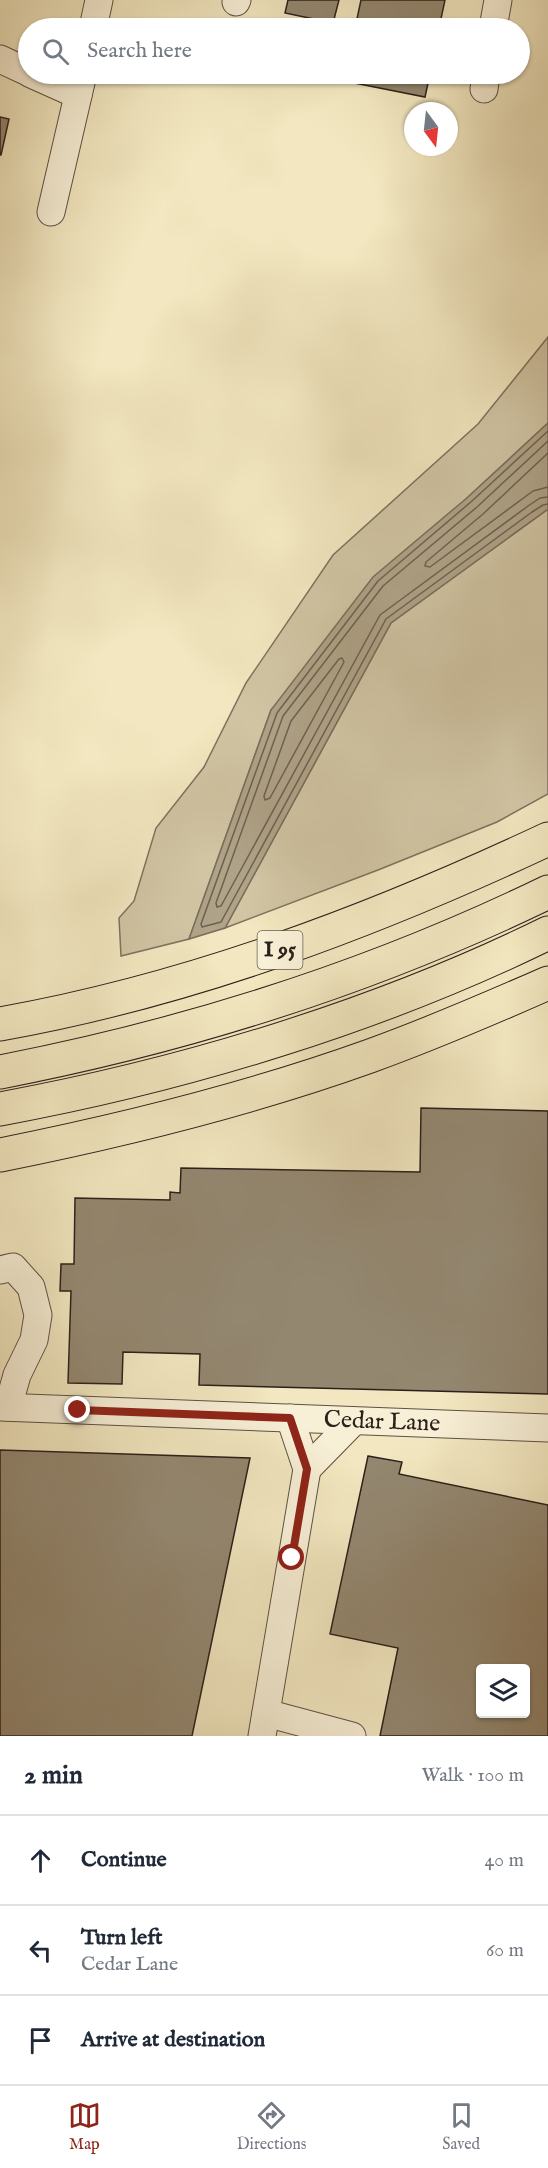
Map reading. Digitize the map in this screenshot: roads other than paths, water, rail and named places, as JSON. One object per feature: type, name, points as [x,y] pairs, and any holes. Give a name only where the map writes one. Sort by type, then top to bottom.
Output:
[{"type":"highway","name":"I 95","points":[[0,1024],[149,991],[294,946],[428,893],[548,839]]},
{"type":"highway","name":"I 95","points":[[0,1072],[163,1036],[282,1000],[399,957],[548,892]]},
{"type":"highway","points":[[0,1109],[113,1086],[274,1041],[438,981],[548,933]]},
{"type":"highway","points":[[0,1155],[120,1130],[289,1083],[417,1038],[548,983]]},
{"type":"street","points":[[95,18],[99,0]]},
{"type":"street","points":[[495,18],[498,0]]},
{"type":"street","points":[[0,59],[18,67]]},
{"type":"street","points":[[51,212],[80,84]]},
{"type":"street","points":[[0,1270],[13,1267],[31,1287],[38,1315],[34,1340],[4,1407]]},
{"type":"street","name":"Cedar Lane","points":[[4,1407],[548,1428]]},
{"type":"street","points":[[290,1418],[307,1469],[264,1724],[352,1736]]},
{"type":"street","points":[[307,1469],[354,1421]]},
{"type":"water","points":[[548,423],[548,509],[391,623],[225,928],[189,939],[271,710],[373,577],[468,497]]}]
